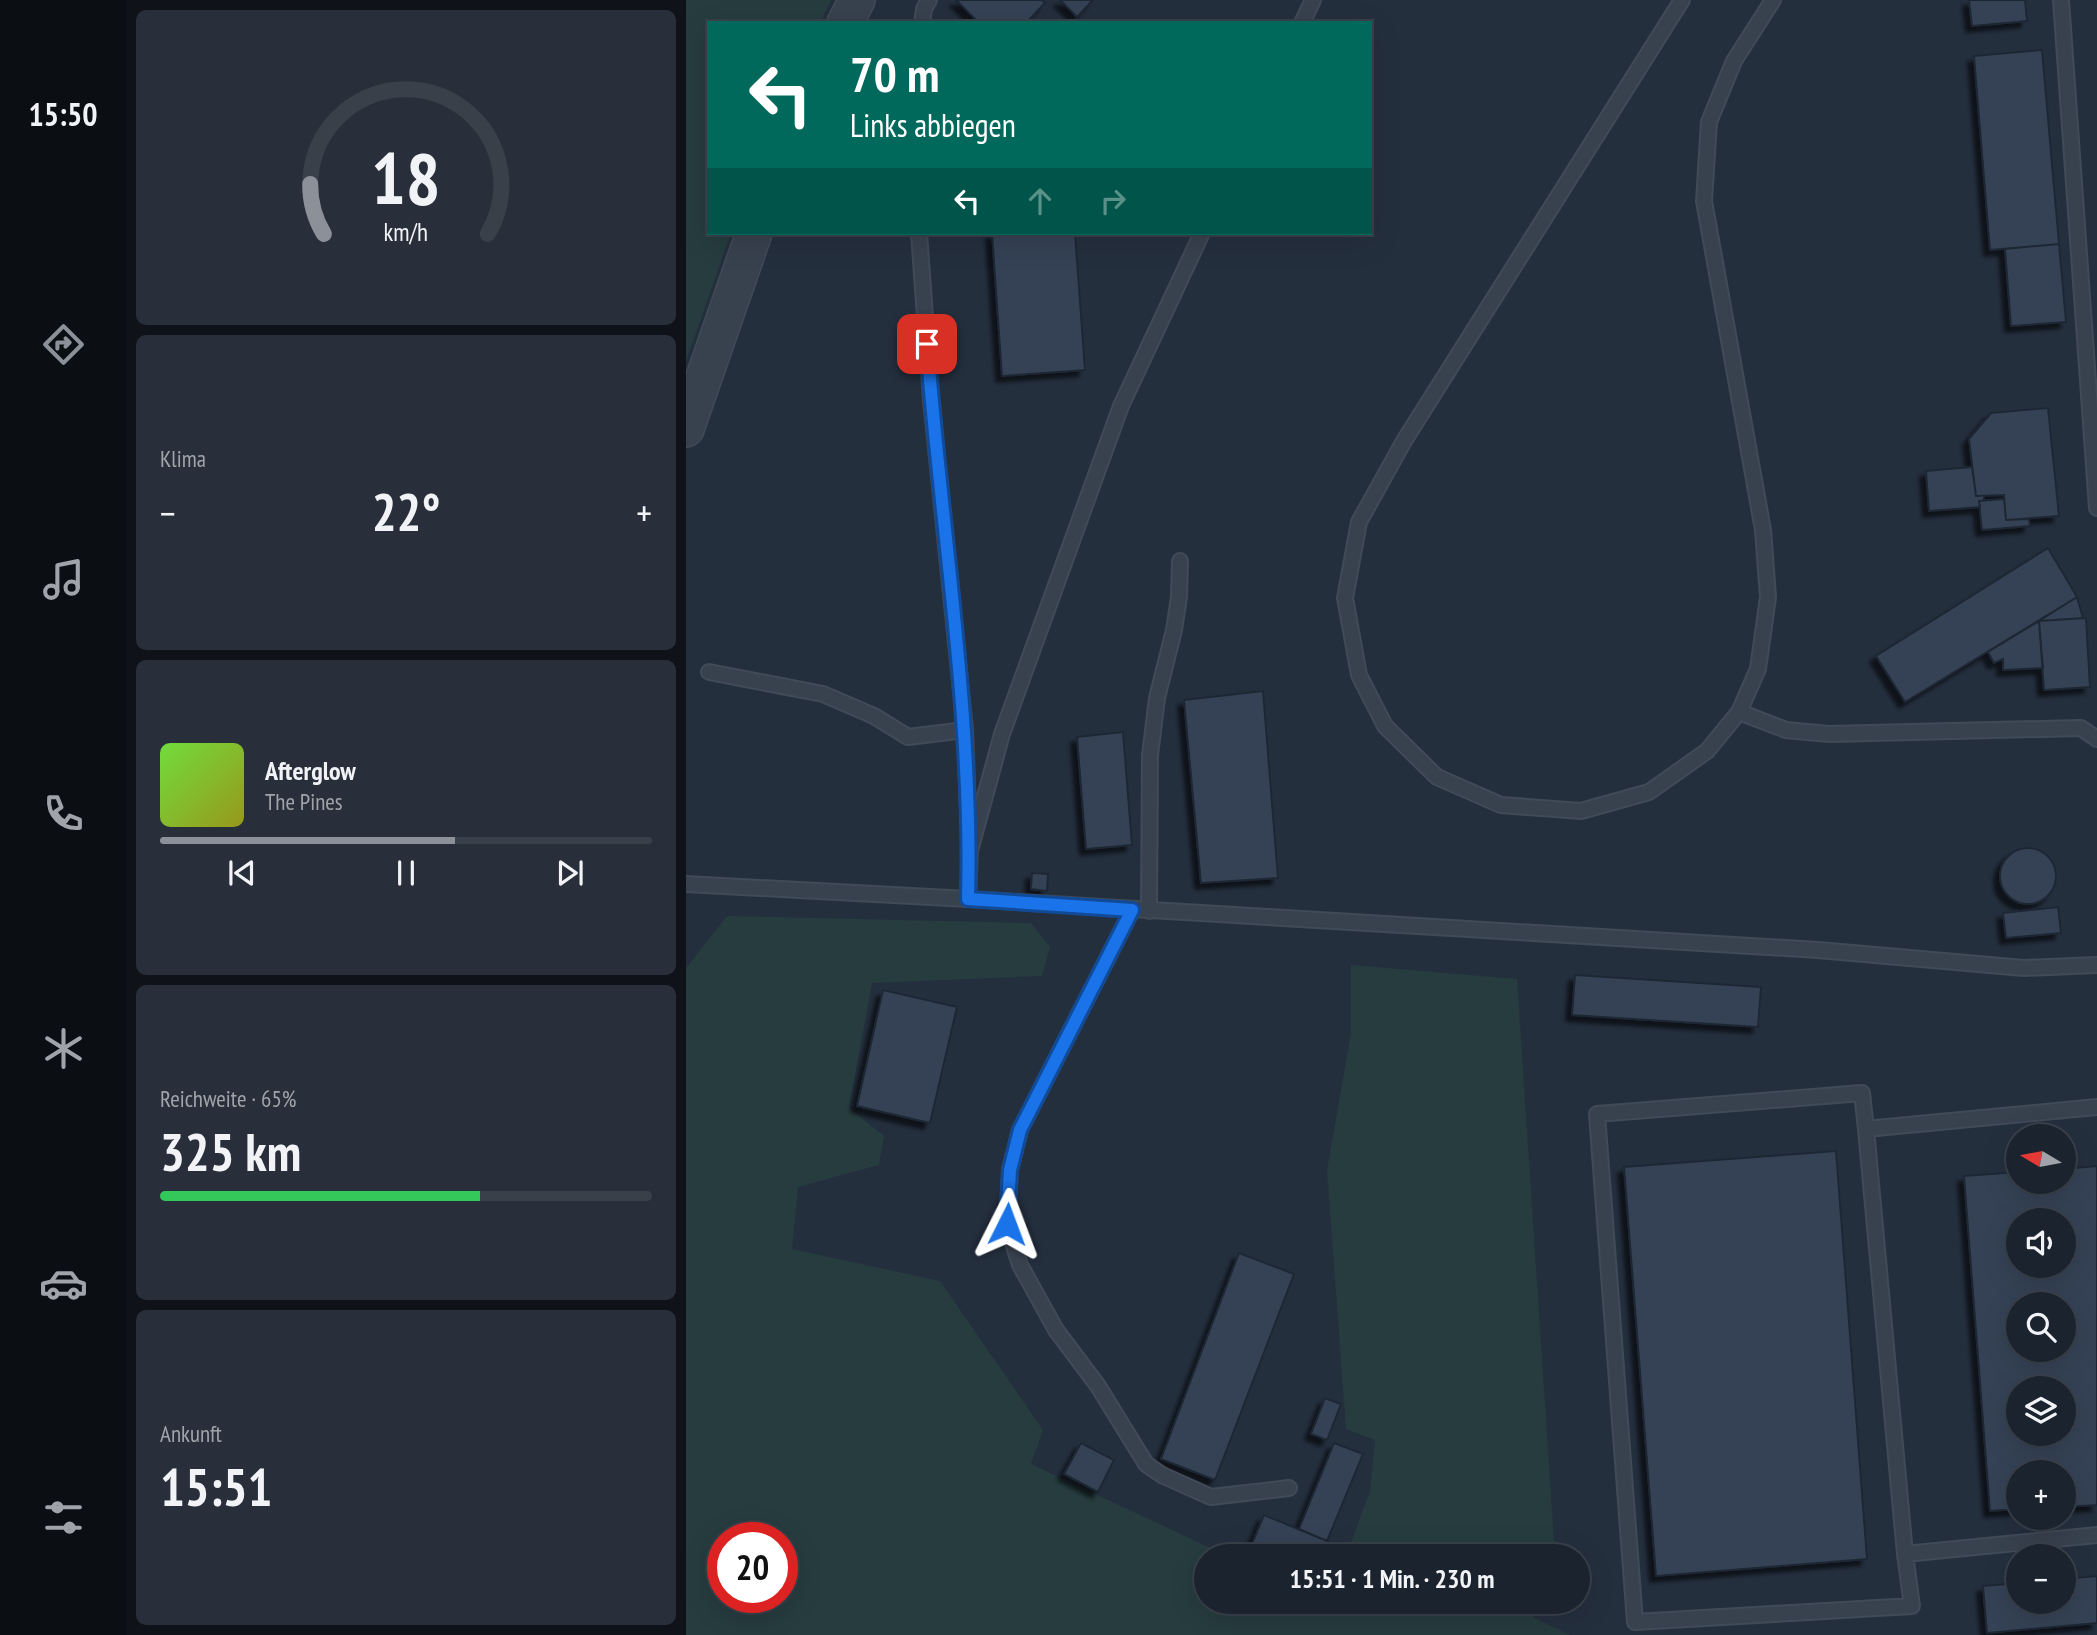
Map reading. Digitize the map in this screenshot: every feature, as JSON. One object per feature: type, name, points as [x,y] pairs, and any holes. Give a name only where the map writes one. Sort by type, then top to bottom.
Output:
[{"type":"street","points":[[846,21],[857,0]]},
{"type":"street","points":[[686,429],[753,235]]},
{"type":"lane","points":[[922,21],[929,0]]},
{"type":"lane","points":[[1303,21],[1313,0]]},
{"type":"lane","points":[[1682,0],[1404,441],[1359,522],[1345,598],[1359,675],[1385,726],[1437,777],[1501,805],[1581,811],[1649,792],[1707,751],[1740,712],[1759,669],[1769,597],[1763,530],[1704,201],[1709,122],[1734,61],[1773,0]]},
{"type":"lane","points":[[2061,0],[2097,508]]},
{"type":"lane","points":[[919,235],[931,400],[965,730],[970,851],[968,899]]},
{"type":"lane","points":[[970,851],[1002,734],[1121,406],[1201,235]]},
{"type":"lane","points":[[1149,911],[1150,755],[1157,698],[1174,631],[1180,561]]},
{"type":"lane","points":[[709,672],[823,694],[874,716],[908,737],[965,730]]},
{"type":"lane","points":[[1740,712],[1786,730],[1829,734],[2081,728],[2097,739]]},
{"type":"lane","points":[[686,884],[1818,950],[2024,968],[2097,965]]},
{"type":"lane","points":[[1132,910],[1020,1130],[1010,1170],[1007,1224],[1020,1265],[1056,1330],[1098,1386],[1146,1464],[1162,1475],[1211,1497],[1289,1488]]},
{"type":"lane","points":[[1862,1093],[1866,1129],[1912,1606],[1635,1622],[1597,1114],[1862,1093]]},
{"type":"lane","points":[[1866,1129],[2097,1107]]},
{"type":"lane","points":[[1905,1554],[2097,1535]]},
{"type":"green space","points":[[686,0],[831,0],[821,21],[707,21],[707,235],[730,235],[686,361]]},
{"type":"green space","points":[[727,916],[1031,923],[1050,947],[1042,976],[872,983],[849,1108],[884,1136],[879,1165],[798,1187],[792,1249],[940,1281],[1043,1430],[1031,1464],[1202,1544],[1194,1544],[1194,1614],[1533,1614],[1533,1617],[1570,1635],[686,1635],[686,968]]},
{"type":"green space","points":[[1351,965],[1517,979],[1554,1544],[1350,1544],[1370,1491],[1375,1440],[1346,1429],[1327,1170],[1351,1033]]},
{"type":"building","points":[[956,0],[1042,0],[1045,3],[1028,21],[977,21]]},
{"type":"building","points":[[1060,0],[1093,0],[1077,17]]},
{"type":"building","points":[[1969,0],[2025,0],[2027,21],[1972,26]]},
{"type":"building","points":[[2042,50],[2059,244],[1990,250],[1974,56]]},
{"type":"building","points":[[992,235],[1075,235],[1085,370],[1002,376]]},
{"type":"building","points":[[2059,244],[2066,322],[2011,326],[2005,249]]},
{"type":"building","points":[[2048,408],[2059,516],[2006,520],[2004,495],[1976,496],[1969,439],[1991,413]]},
{"type":"building","points":[[1972,467],[1976,496],[1984,496],[1984,500],[1979,501],[1980,507],[1929,511],[1926,471]]},
{"type":"building","points":[[2004,499],[2006,520],[2029,519],[2030,526],[1982,530],[1979,501]]},
{"type":"building","points":[[2048,548],[2077,597],[1905,702],[1876,656]]},
{"type":"building","points":[[2077,597],[2083,618],[2039,621]]},
{"type":"building","points":[[2086,618],[2090,687],[2044,690],[2039,621]]},
{"type":"building","points":[[2039,621],[2043,668],[2003,670],[2003,659],[1994,663],[1988,652]]},
{"type":"building","points":[[1263,691],[1278,878],[1201,883],[1184,700]]},
{"type":"building","points":[[1123,732],[1132,845],[1086,849],[1077,737]]},
{"type":"building","points":[[2022,848],[2034,848],[2044,852],[2052,860],[2056,876],[2052,892],[2044,900],[2034,904],[2022,904],[2012,900],[2004,892],[2000,882],[2000,870],[2004,860],[2012,852]]},
{"type":"building","points":[[1032,873],[1048,874],[1047,891],[1031,889]]},
{"type":"building","points":[[2058,907],[2061,933],[2006,938],[2003,913]]},
{"type":"building","points":[[1575,975],[1761,987],[1758,1027],[1572,1015]]},
{"type":"building","points":[[883,990],[957,1007],[930,1123],[857,1106]]},
{"type":"building","points":[[1836,1151],[1867,1559],[1656,1576],[1624,1167]]},
{"type":"building","points":[[2097,1166],[2097,1505],[2076,1506],[2076,1460],[2006,1460],[2006,1510],[1990,1511],[1964,1176],[2006,1173],[2006,1194],[2076,1194],[2076,1168]]},
{"type":"building","points":[[1239,1253],[1294,1274],[1215,1480],[1161,1459]]},
{"type":"building","points":[[1325,1398],[1341,1404],[1327,1440],[1311,1434]]},
{"type":"building","points":[[1081,1443],[1114,1460],[1098,1492],[1064,1474]]},
{"type":"building","points":[[1334,1443],[1363,1454],[1327,1541],[1299,1529]]},
{"type":"building","points":[[1264,1515],[1327,1541],[1326,1544],[1252,1544]]},
{"type":"building","points":[[2097,1576],[2097,1623],[1987,1633],[1983,1586],[2006,1584],[2006,1614],[2076,1614],[2076,1578]]},
{"type":"route","points":[[927,344],[965,730],[970,851],[968,899],[1132,910],[1020,1130],[1010,1170],[1007,1224]]}]
